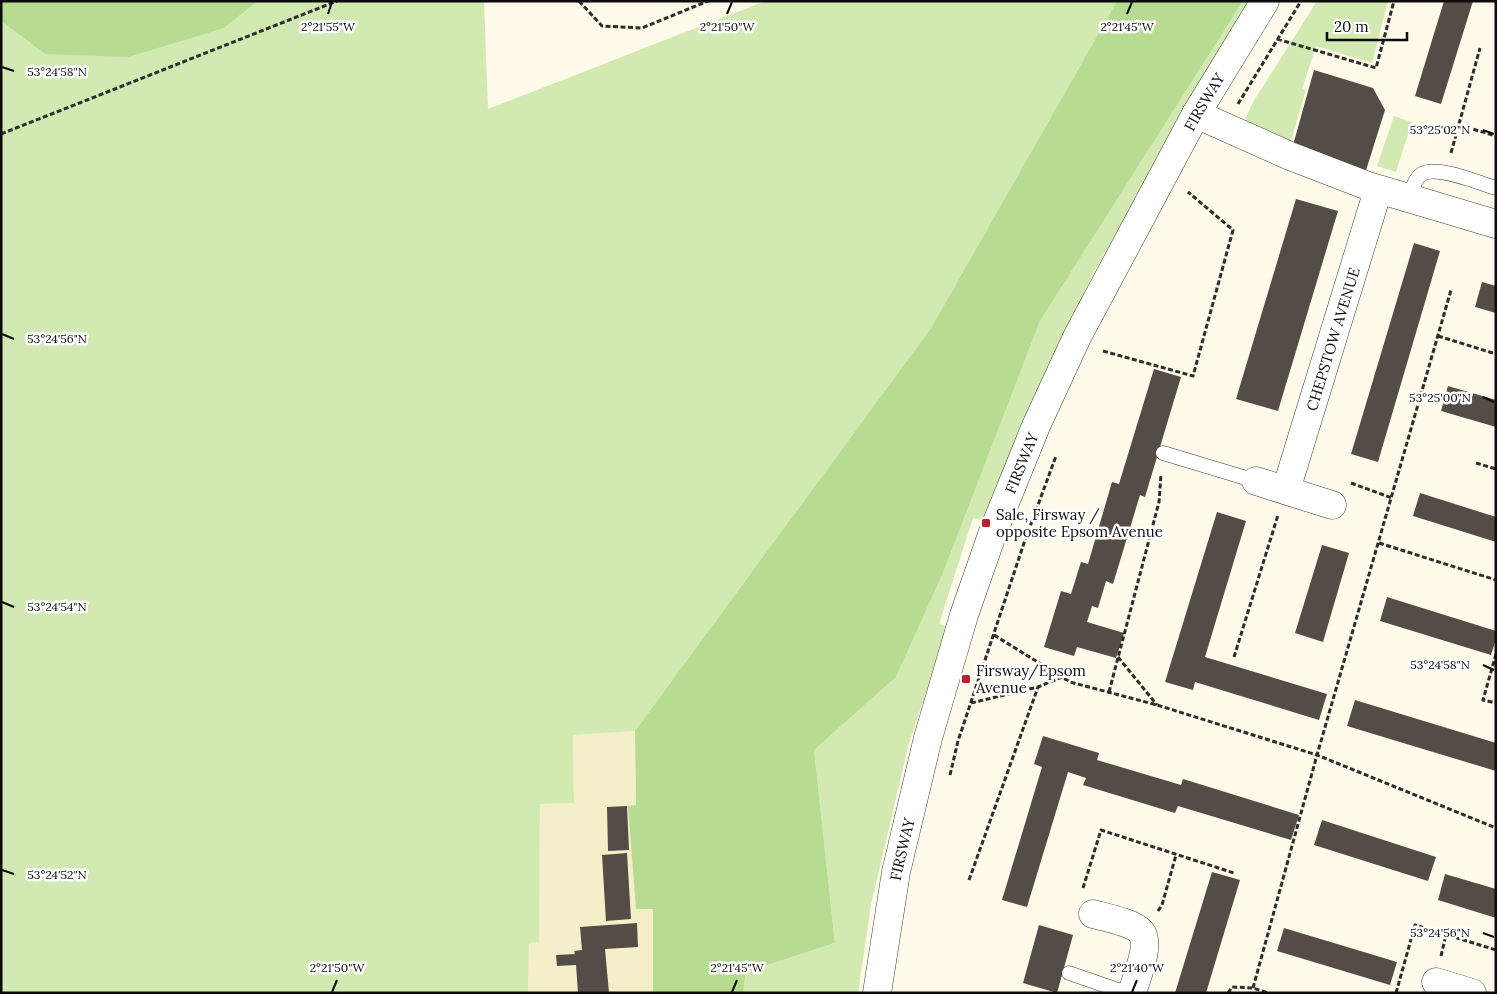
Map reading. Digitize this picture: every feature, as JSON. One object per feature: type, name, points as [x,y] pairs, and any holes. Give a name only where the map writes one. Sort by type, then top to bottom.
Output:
[{"type":"street","name":"FIRSWAY","points":[[877,993],[896,872],[928,738],[964,615],[993,532],[1036,426],[1077,337],[1196,114],[1264,1]]},
{"type":"street","points":[[1196,114],[1291,157],[1378,190],[1496,224]]},
{"type":"street","name":"CHEPSTOW AVENUE","points":[[1286,490],[1378,190]]},
{"type":"street","points":[[1256,481],[1332,505]]},
{"type":"street","points":[[1093,914],[1131,926],[1140,932],[1144,940],[1144,952],[1132,993]]},
{"type":"street","points":[[1436,982],[1472,993]]},
{"type":"lane","points":[[1408,198],[1415,181],[1422,174],[1430,171],[1446,172],[1496,188]]},
{"type":"lane","points":[[1163,453],[1256,481]]},
{"type":"lane","points":[[1069,973],[1127,993]]},
{"type":"path","points":[[1,134],[338,1]]},
{"type":"path","points":[[579,1],[602,26],[642,28],[708,1]]},
{"type":"path","points":[[1223,127],[1301,1]]},
{"type":"path","points":[[1277,39],[1376,68],[1394,1]]},
{"type":"path","points":[[1446,172],[1480,48]]},
{"type":"path","points":[[1459,124],[1496,136]]},
{"type":"path","points":[[1183,200],[1192,184]]},
{"type":"path","points":[[1099,359],[1103,351],[1193,376],[1233,230],[1188,192]]},
{"type":"path","points":[[1253,988],[1317,755],[1451,290]]},
{"type":"path","points":[[1438,336],[1496,354]]},
{"type":"path","points":[[949,778],[970,704],[1024,543],[1059,447]]},
{"type":"path","points":[[1109,692],[1159,502],[1163,453]]},
{"type":"path","points":[[1476,463],[1496,469]]},
{"type":"path","points":[[1351,483],[1392,498]]},
{"type":"path","points":[[1234,657],[1286,490]]},
{"type":"path","points":[[1379,543],[1496,580]]},
{"type":"path","points":[[994,635],[1070,682],[1157,705],[1317,755],[1496,828]]},
{"type":"path","points":[[1496,654],[1483,700],[1496,704]]},
{"type":"path","points":[[1118,657],[1157,705]]},
{"type":"path","points":[[970,704],[1038,687],[1062,677]]},
{"type":"path","points":[[969,880],[1038,687]]},
{"type":"path","points":[[1093,914],[1077,909],[1101,830],[1234,873]]},
{"type":"path","points":[[1140,932],[1162,905],[1176,855]]},
{"type":"path","points":[[1396,993],[1415,925],[1496,950]]},
{"type":"path","points":[[1228,993],[1232,987],[1253,988],[1268,993]]},
{"type":"shaded area","points":[[635,731],[636,806],[629,806],[636,909],[653,909],[653,993],[528,993],[529,942],[539,941],[540,804],[574,803],[573,735]]},
{"type":"green space","points":[[1,1],[258,1],[224,28],[128,57],[45,54],[1,21]]},
{"type":"green space","points":[[258,1],[484,1],[488,109],[765,1],[1117,1],[931,328],[635,731],[573,735],[574,803],[540,804],[539,942],[529,943],[528,993],[1,993],[1,21],[45,54],[224,28]]},
{"type":"green space","points":[[1117,1],[1243,1],[1040,321],[943,573],[896,677],[814,750],[835,943],[746,972],[743,993],[653,993],[653,909],[636,909],[628,806],[636,805],[635,731],[931,328]]},
{"type":"green space","points":[[1243,1],[1254,1],[1173,135],[1095,270],[1023,423],[982,520],[973,518],[939,624],[948,627],[909,743],[871,905],[858,993],[743,993],[746,972],[835,943],[814,750],[896,677],[943,573],[1040,321]]},
{"type":"green space","points":[[1317,1],[1388,1],[1372,63],[1316,46],[1302,89],[1306,90],[1288,151],[1248,128],[1245,120],[1253,102]]},
{"type":"green space","points":[[1394,116],[1412,122],[1396,172],[1377,166]]},
{"type":"building","points":[[1444,1],[1473,1],[1441,104],[1415,96]]},
{"type":"building","points":[[1314,70],[1373,88],[1385,110],[1362,183],[1290,156]]},
{"type":"building","points":[[1296,199],[1338,211],[1278,411],[1236,399]]},
{"type":"building","points":[[1414,243],[1440,251],[1378,462],[1351,454]]},
{"type":"building","points":[[1482,282],[1496,286],[1496,313],[1475,307]]},
{"type":"building","points":[[1154,369],[1181,377],[1145,497],[1140,495],[1113,584],[1106,581],[1098,608],[1092,606],[1087,622],[1124,633],[1116,658],[1077,647],[1074,656],[1044,647],[1061,591],[1071,594],[1081,562],[1088,564],[1112,482],[1119,484]]},
{"type":"building","points":[[1448,386],[1496,400],[1496,427],[1441,411]]},
{"type":"building","points":[[1420,493],[1496,517],[1496,542],[1413,516]]},
{"type":"building","points":[[1217,512],[1246,521],[1205,657],[1327,694],[1319,720],[1195,682],[1193,690],[1165,682]]},
{"type":"building","points":[[1322,545],[1349,553],[1323,642],[1295,633]]},
{"type":"building","points":[[1387,597],[1496,631],[1496,639],[1491,655],[1380,621]]},
{"type":"building","points":[[1355,700],[1496,743],[1496,771],[1347,726]]},
{"type":"building","points":[[1043,736],[1099,753],[1097,760],[1181,785],[1183,779],[1299,815],[1291,840],[1178,806],[1175,813],[1083,785],[1086,778],[1068,772],[1027,907],[1002,900],[1042,767],[1034,764]]},
{"type":"building","points":[[627,806],[629,850],[608,851],[607,807]]},
{"type":"building","points":[[1322,820],[1436,857],[1428,881],[1314,845]]},
{"type":"building","points":[[627,853],[631,919],[606,921],[602,855]]},
{"type":"building","points":[[1212,872],[1240,880],[1206,993],[1175,993]]},
{"type":"building","points":[[1445,874],[1496,889],[1496,918],[1438,900]]},
{"type":"building","points":[[637,923],[638,947],[605,949],[609,993],[578,993],[576,965],[557,966],[556,955],[575,954],[574,951],[582,950],[580,927]]},
{"type":"building","points":[[1039,925],[1073,935],[1057,993],[1023,983]]},
{"type":"building","points":[[1284,928],[1397,962],[1390,985],[1277,951]]},
{"type":"place","name":"Sale, Firsway / opposite Epsom Avenue","points":[[986,523]]},
{"type":"place","name":"Firsway/Epsom Avenue","points":[[966,679]]}]
